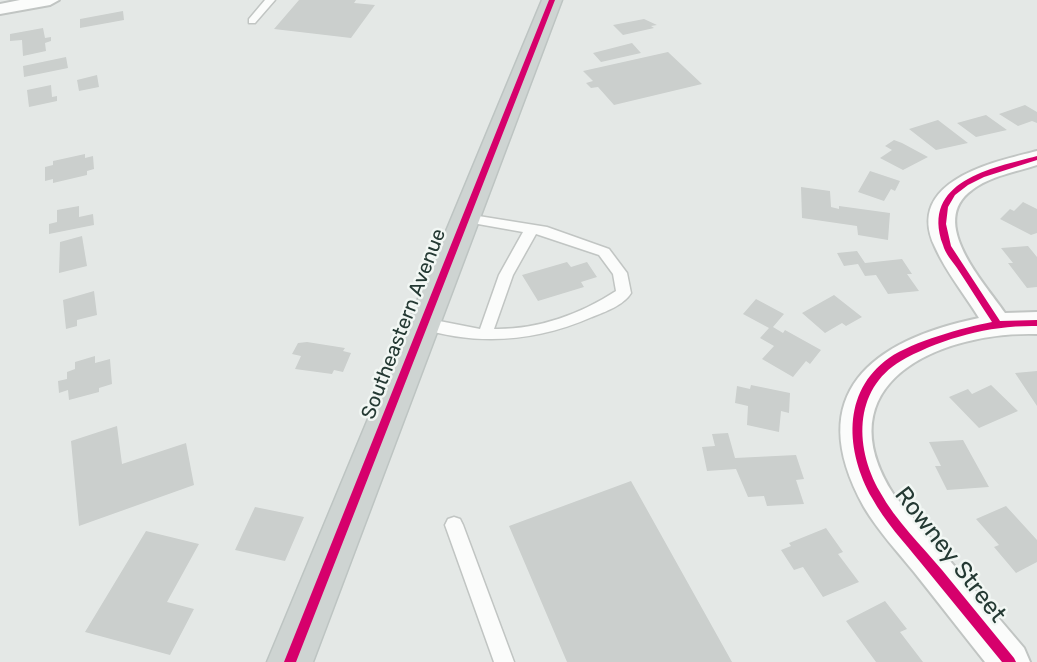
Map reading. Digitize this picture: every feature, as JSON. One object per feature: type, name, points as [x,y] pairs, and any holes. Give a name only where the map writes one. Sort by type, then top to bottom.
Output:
[{"type":"main road","name":"Southeastern Avenue","points":[[290,662],[552,0]]},
{"type":"street","points":[[0,9],[50,0]]},
{"type":"street","points":[[997,323],[947,246],[942,232],[941,212],[948,196],[963,183],[1037,158]]},
{"type":"street","name":"Rowney Street","points":[[1010,662],[896,524],[872,487],[862,463],[857,440],[857,418],[862,399],[874,374],[897,357],[946,337],[997,323],[1037,323]]},
{"type":"lane","points":[[252,21],[270,0]]},
{"type":"lane","points":[[424,324],[485,335],[516,333],[566,321],[607,306],[624,294],[620,273],[604,252],[532,228],[466,218]]},
{"type":"lane","points":[[485,335],[506,276],[532,228]]},
{"type":"lane","points":[[454,525],[504,662]]},
{"type":"building","points":[[299,0],[356,0],[354,3],[375,5],[351,38],[274,29]]},
{"type":"building","points":[[123,11],[124,20],[80,28],[80,19]]},
{"type":"building","points":[[644,19],[657,25],[651,26],[654,28],[623,35],[613,25]]},
{"type":"building","points":[[43,28],[45,38],[51,37],[51,41],[45,43],[46,51],[23,56],[22,40],[10,41],[10,34]]},
{"type":"building","points":[[632,43],[641,53],[601,62],[593,53]]},
{"type":"building","points":[[668,52],[702,84],[614,105],[598,87],[591,88],[586,83],[593,81],[583,71]]},
{"type":"building","points":[[66,57],[68,68],[24,77],[23,66]]},
{"type":"building","points":[[97,75],[99,87],[79,91],[77,80]]},
{"type":"building","points":[[51,85],[52,97],[57,96],[57,101],[29,107],[27,90]]},
{"type":"building","points":[[1025,105],[1037,112],[1037,123],[1032,121],[1018,126],[999,114]]},
{"type":"building","points":[[986,115],[1007,130],[976,137],[957,123]]},
{"type":"building","points":[[938,120],[968,143],[936,150],[909,129]]},
{"type":"building","points":[[894,140],[928,157],[903,170],[880,158],[892,150],[885,146]]},
{"type":"building","points":[[85,154],[85,158],[93,156],[94,169],[87,171],[87,175],[53,183],[53,179],[45,181],[45,167],[53,165],[53,161]]},
{"type":"building","points":[[870,171],[900,181],[895,191],[891,189],[884,201],[858,192]]},
{"type":"building","points":[[801,187],[830,191],[831,207],[839,209],[839,206],[890,213],[888,240],[858,235],[857,226],[802,218]]},
{"type":"building","points":[[1023,202],[1037,209],[1037,233],[1031,235],[1000,219],[1010,209],[1014,211]]},
{"type":"building","points":[[79,206],[79,217],[93,214],[94,225],[49,234],[49,224],[57,222],[57,210]]},
{"type":"building","points":[[82,236],[87,266],[59,273],[60,242]]},
{"type":"building","points":[[1028,246],[1037,257],[1037,287],[1027,288],[1008,263],[1013,263],[1001,248]]},
{"type":"building","points":[[857,251],[865,263],[902,259],[912,274],[907,274],[919,291],[888,294],[876,275],[865,276],[858,264],[844,266],[837,253]]},
{"type":"building","points":[[567,262],[571,267],[587,262],[597,277],[581,282],[584,287],[538,301],[522,275]]},
{"type":"building","points":[[94,291],[97,315],[77,320],[77,326],[66,329],[63,300]]},
{"type":"building","points":[[834,295],[862,317],[846,326],[842,323],[825,333],[802,313]]},
{"type":"building","points":[[756,299],[784,314],[773,327],[783,333],[785,330],[821,350],[810,364],[806,361],[793,377],[762,359],[774,346],[760,338],[769,328],[743,314]]},
{"type":"building","points":[[307,342],[345,348],[343,351],[351,353],[343,372],[334,370],[332,374],[295,369],[301,356],[292,354],[298,343]]},
{"type":"building","points":[[95,356],[95,363],[110,359],[112,384],[99,388],[99,392],[69,400],[68,390],[59,393],[58,381],[67,379],[67,372],[75,369],[75,362]]},
{"type":"building","points":[[1037,371],[1037,406],[1015,373]]},
{"type":"building","points":[[751,385],[790,393],[789,413],[781,411],[779,432],[747,425],[748,406],[735,403],[737,386],[750,389]]},
{"type":"building","points":[[991,385],[1018,411],[979,428],[949,397],[968,389],[972,394]]},
{"type":"building","points":[[117,426],[122,464],[186,443],[194,485],[79,526],[71,441]]},
{"type":"building","points":[[728,433],[735,458],[796,455],[804,479],[796,480],[804,504],[767,506],[764,496],[748,497],[736,469],[707,471],[702,447],[715,446],[712,434]]},
{"type":"building","points":[[963,440],[989,487],[947,490],[935,466],[941,466],[929,442]]},
{"type":"building","points":[[631,481],[732,662],[567,662],[509,526]]},
{"type":"building","points":[[1006,506],[1037,540],[1037,562],[1016,573],[994,547],[999,545],[976,519]]},
{"type":"building","points":[[255,507],[304,517],[285,561],[235,550]]},
{"type":"building","points":[[826,528],[843,552],[838,554],[859,582],[823,597],[803,567],[794,570],[781,550],[791,546],[789,543]]},
{"type":"building","points":[[146,531],[199,544],[167,602],[194,609],[170,655],[85,632]]},
{"type":"building","points":[[885,601],[907,629],[900,632],[923,662],[876,662],[846,621]]},
{"type":"cycle path","points":[[290,662],[552,0]]},
{"type":"cycle path","points":[[997,323],[947,246],[942,224],[944,207],[952,193],[965,183],[981,175],[1037,158]]},
{"type":"cycle path","points":[[1010,662],[882,506],[863,466],[858,445],[857,426],[866,389],[877,374],[893,361],[913,350],[974,329],[1005,324],[1037,323]]}]
